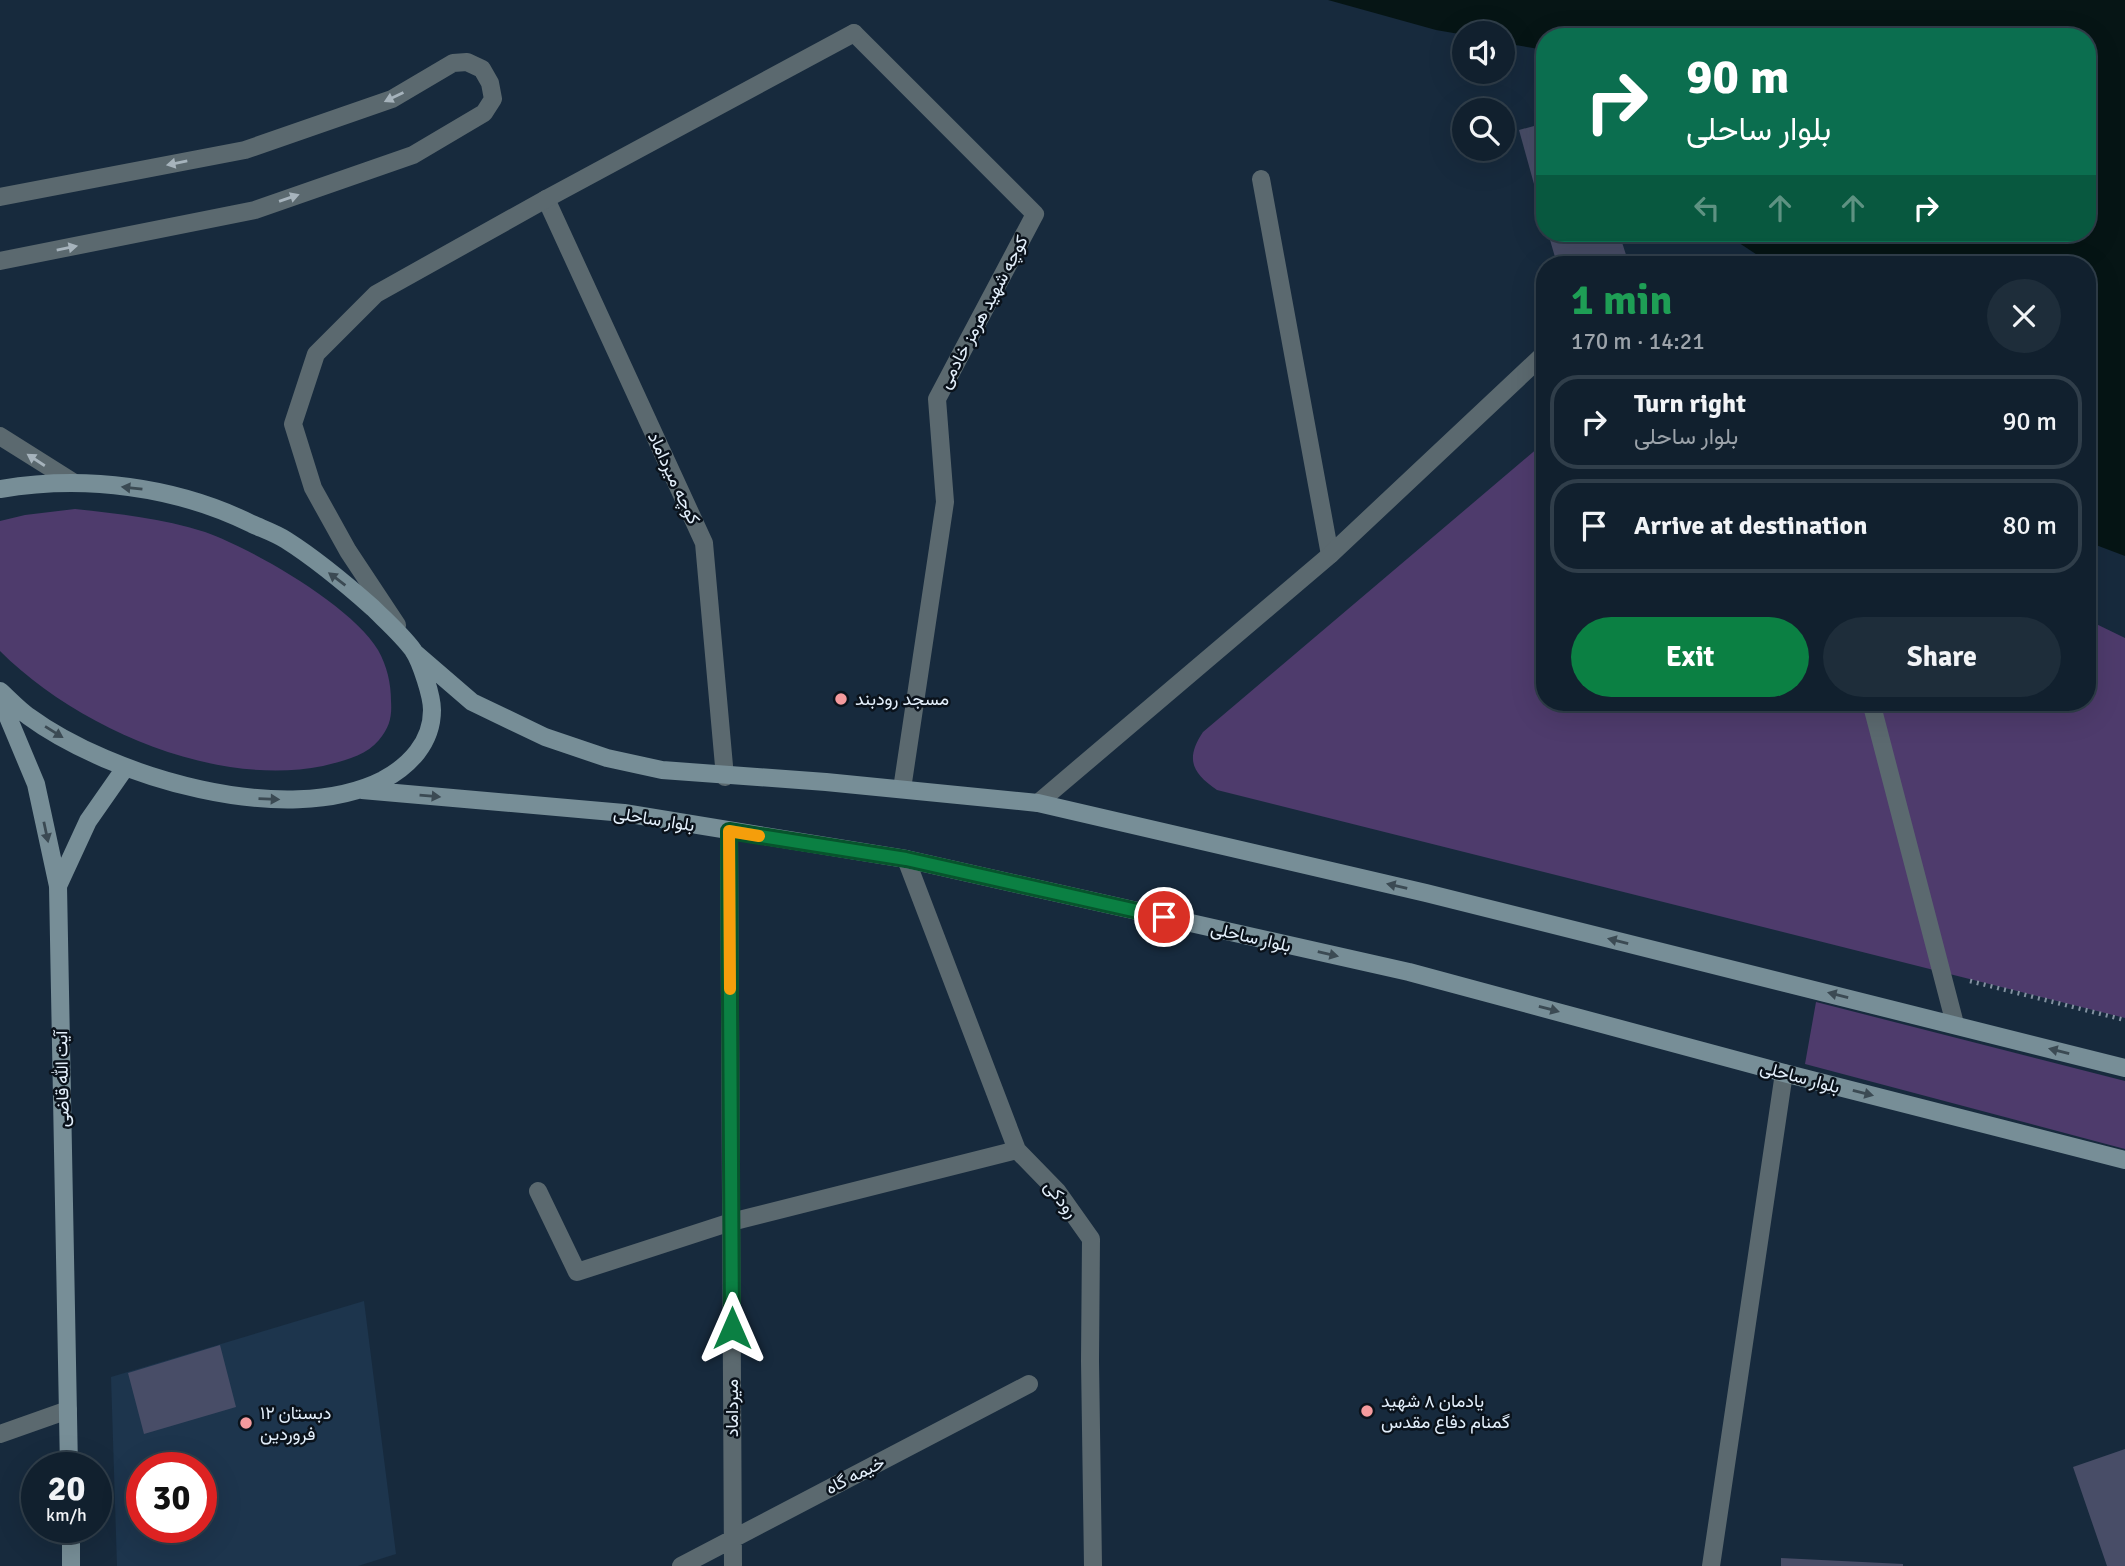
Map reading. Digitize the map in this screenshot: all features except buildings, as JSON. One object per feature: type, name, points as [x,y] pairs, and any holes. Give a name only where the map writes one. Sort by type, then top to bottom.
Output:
[{"type":"main road","points":[[0,489],[34,483],[73,482],[158,491],[224,510],[285,539],[354,591],[414,652],[472,702],[545,737],[607,758],[662,771],[902,789],[1038,803],[1426,893],[2125,1068]]},
{"type":"main road","points":[[0,691],[27,716],[64,739],[125,768],[191,787],[262,799],[316,799],[362,790],[401,770],[416,755],[426,736],[432,712],[430,694],[414,652]]},
{"type":"main road","name":"آیت الله قاضی","points":[[0,698],[36,784],[58,886],[69,1452]]},
{"type":"main road","points":[[58,886],[88,821],[125,768]]},
{"type":"main road","name":"بلوار ساحلی","points":[[362,790],[624,813],[906,859],[1409,972],[1784,1073],[2125,1160]]},
{"type":"main road","points":[[71,1543],[71,1566]]},
{"type":"street","name":"کوچه شهید هرمز خادمی","points":[[545,200],[854,33],[1035,214],[937,399],[945,502],[902,789]]},
{"type":"street","points":[[0,197],[245,150],[391,99],[453,63],[467,62],[482,69],[490,83],[492,99],[484,113],[412,155],[255,210],[0,261]]},
{"type":"street","points":[[1261,179],[1330,555]]},
{"type":"street","points":[[414,652],[348,551],[313,488],[293,424],[316,354],[376,294],[545,200]]},
{"type":"street","name":"کوچه میرداماد","points":[[545,200],[705,543],[725,777]]},
{"type":"street","points":[[1038,803],[1330,555],[1536,361]]},
{"type":"street","points":[[0,436],[73,482]]},
{"type":"street","points":[[1873,711],[1955,1024]]},
{"type":"street","name":"میرداماد","points":[[729,831],[733,1566]]},
{"type":"street","name":"رودکی","points":[[906,859],[1017,1150],[1057,1191],[1091,1239],[1093,1566]]},
{"type":"street","points":[[1711,1566],[1784,1073]]},
{"type":"street","points":[[538,1191],[577,1272],[731,1222],[1017,1150]]},
{"type":"street","name":"خیمه گاه","points":[[681,1566],[1029,1384]]},
{"type":"street","points":[[0,1434],[68,1410]]},
{"type":"path","points":[[1942,974],[2125,1020]]},
{"type":"shaded area","points":[[1328,0],[2125,0],[2125,556],[2096,545],[2096,256],[1759,256],[1738,242],[2096,242],[2096,28],[1536,28],[1536,48],[1515,45],[1515,21],[1452,21],[1452,33]]},
{"type":"shaded area","points":[[1536,450],[1536,711],[2096,711],[2096,624],[2125,638],[2125,1018],[1217,790],[1202,778],[1194,765],[1194,750],[1203,732]]},
{"type":"shaded area","points":[[75,509],[157,520],[205,532],[249,551],[324,598],[365,633],[384,662],[391,694],[390,721],[386,731],[374,746],[361,754],[323,766],[281,770],[237,768],[193,759],[149,745],[107,727],[31,679],[0,651],[0,521]]},
{"type":"shaded area","points":[[1816,1002],[2125,1081],[2125,1149],[1805,1064]]},
{"type":"shaded area","name":"دبستان ۱۲ فروردین","points":[[364,1301],[396,1554],[358,1566],[117,1566],[111,1377]]},
{"type":"slow traffic","points":[[730,989],[729,831],[759,836]]},
{"type":"place","name":"مسجد رودبند","points":[[841,699]]},
{"type":"place","name":"یادمان ۸ شهید گمنام دفاع مقدس","points":[[1367,1411]]},
{"type":"place","name":"دبستان ۱۲ فروردین","points":[[246,1423]]},
{"type":"route","points":[[732,1328],[729,831],[906,859],[1164,917]]}]
